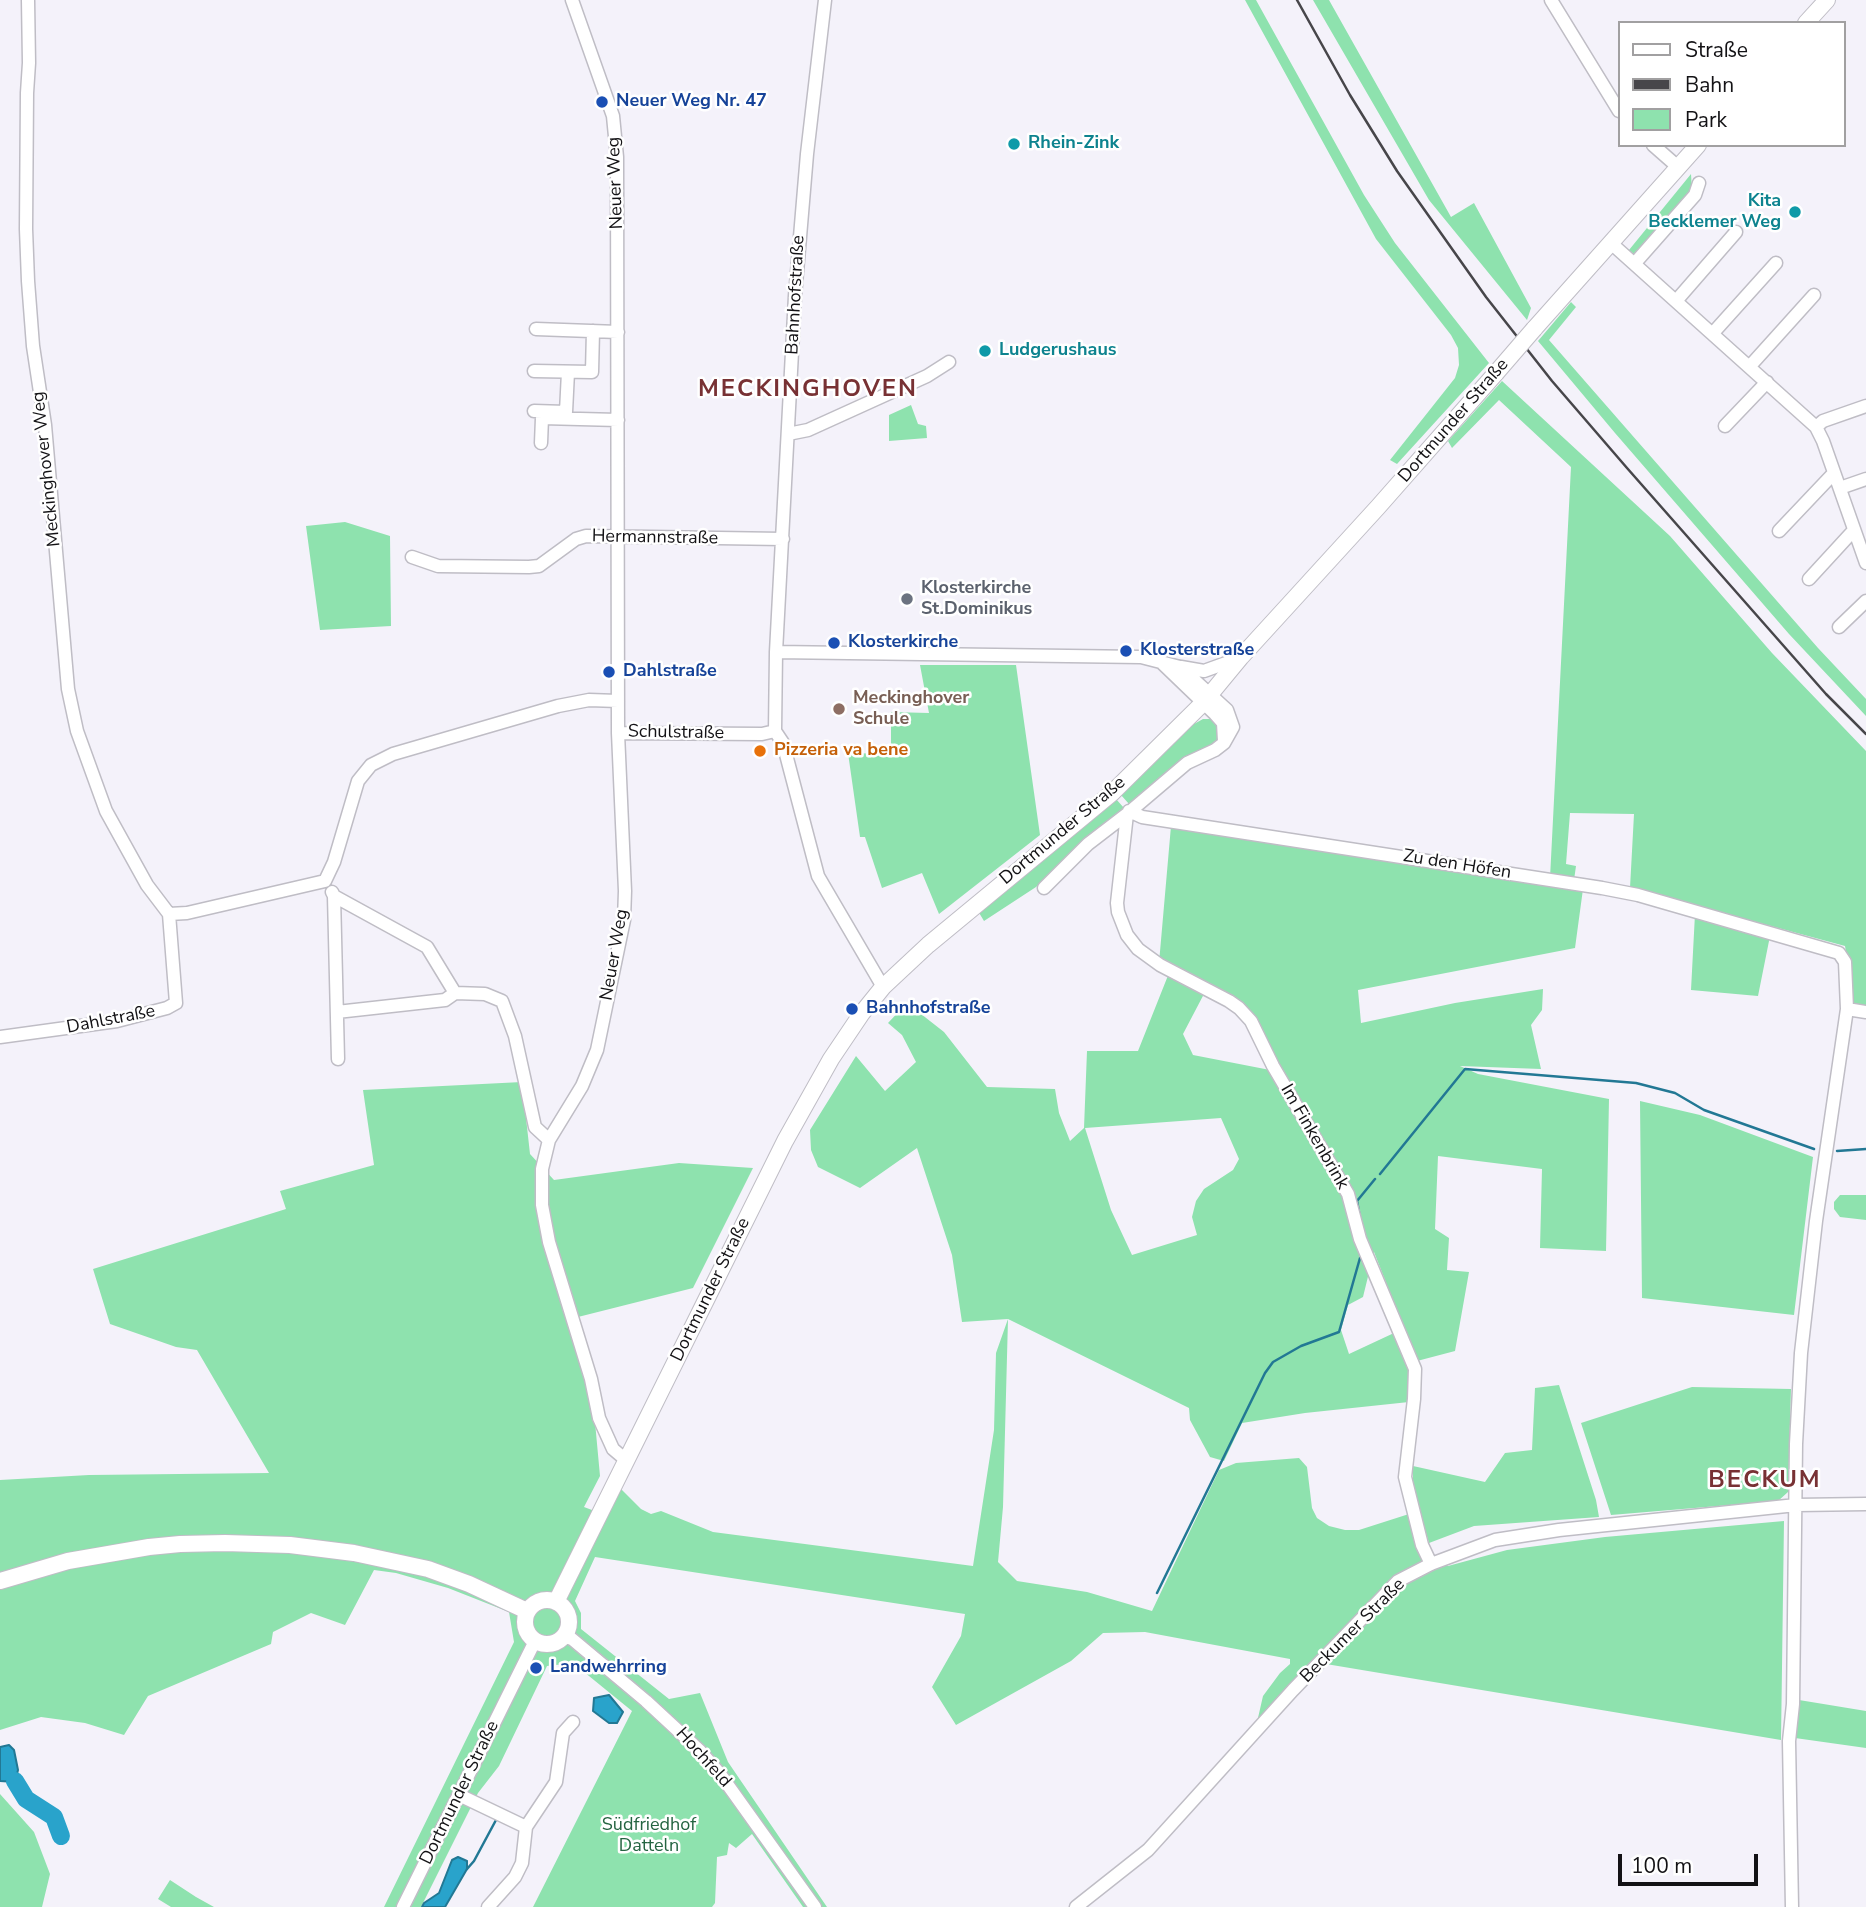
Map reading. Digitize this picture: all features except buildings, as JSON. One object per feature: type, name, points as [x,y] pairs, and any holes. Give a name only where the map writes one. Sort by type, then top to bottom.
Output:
[{"type":"main road","points":[[1808,21],[1827,0]]},
{"type":"main road","name":"Dortmunder Straße","points":[[556,1602],[798,1116],[862,1013],[884,987],[928,945],[1112,793],[1206,699],[1696,147]]},
{"type":"main road","points":[[0,1581],[68,1561],[149,1547],[191,1544],[290,1545],[354,1553],[428,1569],[469,1584],[527,1611]]},
{"type":"main road","points":[[537,1602],[556,1602],[562,1605],[568,1617],[567,1630],[563,1636],[550,1643],[536,1641],[530,1636],[525,1624],[527,1611],[537,1602]]},
{"type":"street","name":"Meckinghover Weg","points":[[28,0],[28,281],[33,346],[46,437],[68,689],[77,731],[106,811],[147,885],[169,914]]},
{"type":"street","name":"Neuer Weg","points":[[572,0],[613,116],[617,157],[618,733],[625,866],[624,920],[597,1049],[582,1086],[549,1140],[542,1169],[542,1205],[550,1242],[582,1345],[599,1418],[613,1450],[626,1460]]},
{"type":"street","name":"Bahnhofstraße","points":[[825,0],[800,226],[776,652],[775,730],[783,743],[818,876],[884,987]]},
{"type":"street","points":[[1551,0],[1618,109]]},
{"type":"street","points":[[1655,147],[1678,167]]},
{"type":"street","points":[[1635,264],[1695,195],[1699,183]]},
{"type":"street","points":[[1676,300],[1737,232]]},
{"type":"street","points":[[1612,244],[1816,427],[1859,533],[1866,563]]},
{"type":"street","points":[[1713,334],[1776,262]]},
{"type":"street","points":[[1750,366],[1814,295]]},
{"type":"street","points":[[536,329],[618,332]]},
{"type":"street","points":[[534,371],[592,372],[593,331]]},
{"type":"street","points":[[788,434],[808,430],[927,376],[949,362]]},
{"type":"street","points":[[566,415],[568,372]]},
{"type":"street","points":[[1725,426],[1767,382]]},
{"type":"street","points":[[1816,427],[1824,421],[1866,405]]},
{"type":"street","points":[[534,411],[618,420]]},
{"type":"street","points":[[541,443],[541,418],[566,415]]},
{"type":"street","points":[[1779,531],[1835,473]]},
{"type":"street","points":[[1840,488],[1866,479]]},
{"type":"street","points":[[1809,579],[1859,533]]},
{"type":"street","name":"Hermannstraße","points":[[412,557],[438,566],[530,567],[539,566],[576,539],[586,536],[783,539]]},
{"type":"street","points":[[1839,627],[1866,601]]},
{"type":"street","points":[[776,652],[1125,656],[1204,671],[1241,657]]},
{"type":"street","points":[[1044,888],[1096,837],[1187,763],[1224,743],[1233,727],[1227,710],[1206,699],[1161,663]]},
{"type":"street","points":[[1180,667],[1206,699]]},
{"type":"street","points":[[325,881],[334,862],[358,781],[371,765],[393,754],[558,706],[589,700],[618,701]]},
{"type":"street","name":"Schulstraße","points":[[618,733],[762,734],[775,730]]},
{"type":"street","name":"Zu den Höfen","points":[[1128,813],[1638,895],[1839,953],[1845,962],[1847,1009],[1801,1353],[1796,1505]]},
{"type":"street","name":"Im Finkenbrink","points":[[1128,813],[1117,903],[1127,935],[1138,948],[1160,965],[1229,1001],[1251,1021],[1273,1066],[1348,1194],[1360,1239],[1415,1369],[1405,1478],[1422,1545],[1431,1564]]},
{"type":"street","points":[[169,914],[187,913],[325,881]]},
{"type":"street","points":[[325,881],[334,896],[338,1059]]},
{"type":"street","points":[[334,896],[427,947],[455,993]]},
{"type":"street","name":"Dahlstraße","points":[[0,1037],[117,1021],[167,1008],[176,1003],[169,914]]},
{"type":"street","points":[[337,1012],[445,1000],[455,993],[485,994],[502,1001],[515,1036],[535,1127],[549,1140]]},
{"type":"street","points":[[1847,1009],[1866,1012]]},
{"type":"street","name":"Beckumer Straße","points":[[1076,1907],[1148,1850],[1398,1581],[1431,1564],[1495,1540],[1608,1524],[1796,1505],[1866,1504]]},
{"type":"street","points":[[1792,1907],[1790,1737],[1793,1704],[1796,1505]]},
{"type":"street","name":"Hochfeld","points":[[563,1636],[572,1639],[646,1701],[700,1751],[727,1783],[815,1907]]},
{"type":"street","name":"Dortmunder Straße","points":[[403,1907],[536,1641]]},
{"type":"street","points":[[488,1907],[515,1877],[522,1863],[526,1827],[556,1782],[562,1733],[573,1722]]},
{"type":"street","points":[[459,1795],[526,1827]]},
{"type":"green space","points":[[1245,0],[1256,0],[1364,195],[1395,243],[1489,363],[1397,464],[1390,460],[1455,378],[1459,365],[1458,348],[1451,335],[1376,239]]},
{"type":"green space","points":[[1313,0],[1329,0],[1451,217],[1474,203],[1531,308],[1527,320],[1429,200]]},
{"type":"green space","points":[[1691,174],[1692,190],[1635,255],[1629,250]]},
{"type":"green space","points":[[1571,302],[1576,307],[1549,340],[1818,648],[1866,699],[1866,716],[1789,634],[1538,341]]},
{"type":"green space","points":[[1502,381],[1670,536],[1772,653],[1866,751],[1866,1006],[1854,1003],[1845,946],[1630,888],[1634,814],[1570,813],[1566,864],[1576,866],[1574,880],[1550,878],[1571,467],[1499,400],[1452,448],[1448,441]]},
{"type":"green space","points":[[911,405],[918,424],[926,426],[927,438],[889,441],[889,415]]},
{"type":"green space","points":[[345,522],[390,536],[391,626],[320,630],[306,526]]},
{"type":"green space","points":[[920,665],[1016,665],[1040,835],[939,914],[922,873],[882,888],[865,837],[860,837],[848,753],[891,754],[891,712],[929,713]]},
{"type":"green space","points":[[1203,719],[1211,719],[1218,724],[1220,738],[1217,743],[1174,766],[1129,804],[1121,795],[1194,724]]},
{"type":"green space","points":[[1116,799],[1124,808],[1036,887],[984,921],[978,911]]},
{"type":"green space","points":[[1171,826],[1583,889],[1575,948],[1358,990],[1361,1023],[1455,1003],[1543,989],[1542,1010],[1531,1025],[1541,1069],[1460,1066],[1478,1074],[1609,1099],[1606,1251],[1540,1248],[1542,1169],[1438,1156],[1435,1229],[1449,1238],[1447,1270],[1469,1272],[1455,1351],[1417,1361],[1374,1252],[1363,1297],[1348,1305],[1341,1330],[1349,1354],[1394,1333],[1410,1372],[1409,1402],[1242,1423],[1224,1461],[1210,1457],[1190,1420],[1189,1408],[1008,1319],[962,1322],[952,1255],[917,1148],[860,1188],[818,1167],[811,1150],[810,1130],[856,1056],[885,1091],[916,1062],[902,1035],[888,1023],[907,1003],[944,1032],[987,1087],[1055,1089],[1059,1113],[1070,1141],[1084,1128],[1087,1051],[1138,1051],[1169,973],[1205,992],[1183,1034],[1193,1055],[1270,1070],[1253,1021],[1159,963]],"holes":[[[1221,1118],[1239,1159],[1233,1170],[1204,1189],[1196,1201],[1192,1217],[1197,1235],[1132,1255],[1111,1210],[1085,1128]]]},
{"type":"green space","points":[[1695,914],[1770,936],[1758,996],[1691,990]]},
{"type":"green space","name":"Südfriedhof Datteln","points":[[522,1082],[530,1154],[554,1180],[679,1163],[753,1168],[693,1288],[574,1318],[591,1379],[600,1476],[584,1507],[600,1513],[615,1483],[641,1509],[651,1514],[661,1511],[713,1532],[973,1566],[994,1430],[996,1353],[1008,1319],[1003,1507],[998,1562],[1017,1581],[1087,1592],[1152,1611],[1219,1470],[1236,1463],[1299,1458],[1307,1467],[1312,1508],[1317,1518],[1329,1526],[1359,1530],[1409,1514],[1427,1563],[1397,1580],[1255,1731],[1263,1696],[1290,1664],[1290,1659],[1145,1632],[1103,1633],[1071,1661],[956,1725],[932,1687],[961,1636],[965,1614],[595,1557],[575,1601],[581,1613],[581,1629],[669,1699],[700,1693],[728,1762],[827,1907],[803,1907],[752,1834],[736,1848],[729,1843],[727,1855],[717,1857],[715,1903],[712,1907],[533,1907],[632,1711],[573,1663],[547,1666],[499,1766],[478,1793],[421,1907],[384,1907],[514,1642],[509,1612],[448,1588],[396,1573],[374,1570],[345,1625],[311,1613],[273,1632],[271,1644],[148,1696],[124,1735],[85,1723],[41,1717],[0,1730],[0,1480],[89,1475],[269,1473],[197,1350],[176,1347],[110,1324],[93,1269],[286,1209],[280,1191],[374,1165],[363,1090]]},
{"type":"green space","points":[[1640,1101],[1700,1115],[1813,1157],[1794,1315],[1642,1298]]},
{"type":"green space","points":[[1840,1195],[1866,1195],[1866,1220],[1840,1217],[1834,1209],[1834,1202]]},
{"type":"green space","points":[[1559,1385],[1599,1517],[1474,1526],[1429,1543],[1413,1490],[1413,1466],[1485,1482],[1505,1453],[1532,1450],[1535,1388]]},
{"type":"green space","points":[[1692,1387],[1791,1389],[1788,1492],[1778,1501],[1611,1515],[1581,1423]]},
{"type":"green space","points":[[1784,1521],[1781,1740],[1320,1663],[1400,1583],[1444,1563],[1448,1566],[1507,1550],[1605,1537]]},
{"type":"green space","points":[[1799,1700],[1866,1711],[1866,1748],[1795,1738]]},
{"type":"green space","points":[[0,1794],[34,1832],[50,1874],[42,1907],[0,1907]]},
{"type":"green space","points":[[170,1880],[214,1907],[171,1907],[158,1899]]},
{"type":"water","points":[[609,1695],[623,1712],[617,1723],[609,1723],[593,1711],[594,1698]]},
{"type":"water","points":[[9,1745],[14,1750],[18,1770],[15,1782],[0,1781],[0,1747]]},
{"type":"water","points":[[458,1857],[467,1861],[467,1869],[445,1907],[422,1907],[439,1893],[452,1860]]},
{"type":"waterway","points":[[1380,1174],[1465,1069],[1636,1083],[1675,1093],[1704,1110],[1814,1149]]},
{"type":"waterway","points":[[1837,1151],[1866,1149]]},
{"type":"waterway","points":[[1360,1218],[1357,1201],[1375,1179]]},
{"type":"waterway","points":[[1157,1593],[1265,1373],[1273,1362],[1301,1346],[1339,1332],[1360,1258]]},
{"type":"waterway","points":[[15,1781],[26,1799],[54,1817],[61,1836]]},
{"type":"waterway","points":[[467,1869],[496,1820]]},
{"type":"railway","points":[[1297,0],[1350,95],[1397,171],[1486,297],[1552,381],[1627,468],[1826,694],[1866,734]]},
{"type":"place","name":"Neuer Weg Nr. 47","points":[[602,102]]},
{"type":"place","name":"Rhein-Zink","points":[[1014,144]]},
{"type":"place","name":"Kita Becklemer Weg","points":[[1795,212]]},
{"type":"place","name":"Ludgerushaus","points":[[985,351]]},
{"type":"place","name":"Klosterkirche St.Dominikus","points":[[907,599]]},
{"type":"place","name":"Klosterkirche","points":[[834,643]]},
{"type":"place","name":"Klosterstraße","points":[[1126,651]]},
{"type":"place","name":"Dahlstraße","points":[[609,672]]},
{"type":"place","name":"Meckinghover Schule","points":[[839,709]]},
{"type":"place","name":"Pizzeria va bene","points":[[760,751]]},
{"type":"place","name":"Bahnhofstraße","points":[[852,1009]]},
{"type":"place","name":"Landwehrring","points":[[536,1668]]},
{"type":"district","name":"MECKINGHOVEN","points":[[808,390]]},
{"type":"district","name":"BECKUM","points":[[1765,1481]]}]
